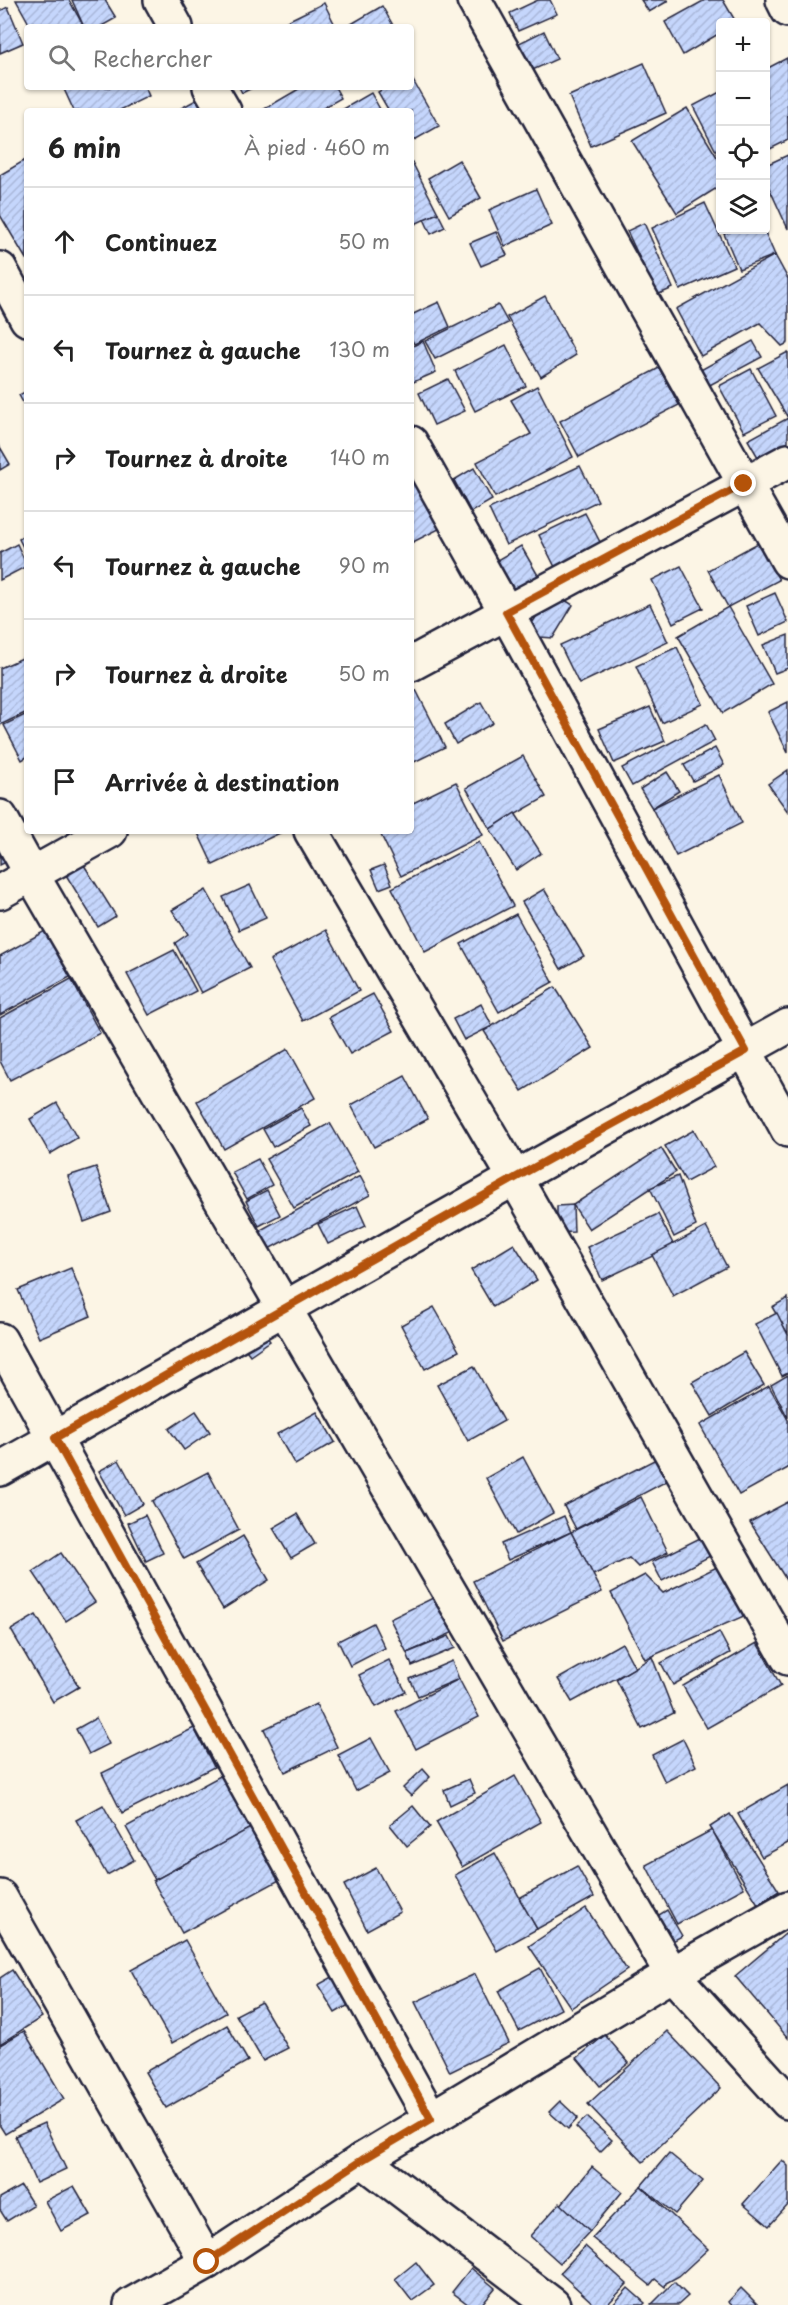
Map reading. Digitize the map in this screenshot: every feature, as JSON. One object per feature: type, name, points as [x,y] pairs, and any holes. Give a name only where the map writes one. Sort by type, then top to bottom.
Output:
[{"type":"street","points":[[161,0],[174,24]]},
{"type":"street","points":[[474,0],[788,561]]},
{"type":"street","points":[[783,0],[788,10]]},
{"type":"street","points":[[212,90],[222,108]]},
{"type":"street","points":[[0,269],[24,313]]},
{"type":"street","points":[[414,448],[506,612],[788,1130]]},
{"type":"street","points":[[414,662],[788,461]]},
{"type":"street","points":[[0,817],[672,1974],[788,2102]]},
{"type":"street","points":[[0,892],[105,834]]},
{"type":"street","points":[[313,834],[515,1178],[788,1658]]},
{"type":"street","points":[[0,1469],[788,1026]]},
{"type":"street","points":[[0,1340],[431,2119]]},
{"type":"street","points":[[0,1897],[207,2262]]},
{"type":"street","points":[[131,2305],[207,2262],[362,2160],[672,1974],[788,1908]]},
{"type":"street","points":[[362,2160],[553,2305]]},
{"type":"building","points":[[16,0],[69,0],[82,24],[29,24]]},
{"type":"building","points":[[72,0],[105,0],[116,18],[105,24],[83,24]]},
{"type":"building","points":[[538,0],[550,0],[557,14],[518,31],[510,13]]},
{"type":"building","points":[[641,0],[667,0],[668,1],[649,12]]},
{"type":"building","points":[[705,0],[723,0],[734,18],[716,18],[716,35],[683,55],[665,22]]},
{"type":"building","points":[[324,3],[334,24],[281,24]]},
{"type":"building","points":[[382,6],[392,24],[351,24]]},
{"type":"building","points":[[8,7],[23,43],[0,53],[0,11]]},
{"type":"building","points":[[544,31],[557,59],[526,73],[513,46]]},
{"type":"building","points":[[787,58],[788,140],[770,149],[770,72],[770,67]]},
{"type":"building","points":[[644,63],[666,113],[591,146],[569,96]]},
{"type":"building","points":[[414,82],[439,126],[414,140],[414,108],[387,108],[378,92],[381,90],[414,90]]},
{"type":"building","points":[[64,90],[146,90],[149,96],[124,108],[73,108]]},
{"type":"building","points":[[297,90],[337,90],[341,98],[323,108],[266,108]]},
{"type":"building","points":[[371,93],[379,108],[345,108]]},
{"type":"building","points":[[716,94],[716,151],[693,106]]},
{"type":"building","points":[[205,95],[212,108],[181,108]]},
{"type":"building","points":[[687,108],[716,155],[716,189],[677,213],[632,141]]},
{"type":"building","points":[[788,155],[788,229],[770,190],[770,163]]},
{"type":"building","points":[[459,160],[481,198],[449,216],[428,178]]},
{"type":"building","points":[[24,161],[24,256],[0,215],[0,175]]},
{"type":"building","points":[[414,166],[438,213],[414,225]]},
{"type":"building","points":[[536,189],[552,225],[505,246],[489,210]]},
{"type":"building","points":[[705,203],[716,227],[716,234],[719,234],[734,266],[680,290],[652,228]]},
{"type":"building","points":[[438,213],[445,227],[431,234],[424,219]]},
{"type":"building","points":[[644,223],[673,288],[657,295],[627,231]]},
{"type":"building","points":[[496,232],[507,255],[481,266],[470,243]]},
{"type":"building","points":[[724,234],[766,234],[775,255],[739,269]]},
{"type":"building","points":[[775,255],[788,279],[788,343],[782,346],[760,323],[701,356],[676,309]]},
{"type":"building","points":[[545,296],[576,355],[541,377],[507,317]]},
{"type":"building","points":[[439,302],[450,327],[414,344],[414,314]]},
{"type":"building","points":[[498,305],[508,323],[435,359],[425,341]]},
{"type":"building","points":[[423,341],[436,372],[414,382],[414,346]]},
{"type":"building","points":[[753,341],[762,357],[706,387],[697,372]]},
{"type":"building","points":[[506,345],[526,386],[475,411],[455,371]]},
{"type":"building","points":[[788,352],[788,418],[758,368]]},
{"type":"building","points":[[659,368],[679,405],[579,457],[560,421]]},
{"type":"building","points":[[751,369],[776,416],[744,432],[719,386]]},
{"type":"building","points":[[448,379],[465,411],[434,425],[419,393]]},
{"type":"building","points":[[537,386],[573,457],[495,497],[477,462],[531,434],[511,400]]},
{"type":"building","points":[[24,392],[24,404],[19,395]]},
{"type":"building","points":[[788,418],[788,449],[762,464],[748,440]]},
{"type":"building","points":[[0,447],[10,464],[0,470]]},
{"type":"building","points":[[580,466],[598,501],[506,545],[489,509]]},
{"type":"building","points":[[474,468],[492,500],[471,512],[454,480]]},
{"type":"building","points":[[414,470],[445,526],[414,542]]},
{"type":"building","points":[[585,513],[602,546],[556,569],[539,535]]},
{"type":"building","points":[[24,536],[24,549],[19,539]]},
{"type":"building","points":[[758,543],[779,580],[728,607],[708,570]]},
{"type":"building","points":[[17,544],[24,559],[24,568],[0,580],[0,553]]},
{"type":"building","points":[[521,546],[539,577],[510,593],[492,563]]},
{"type":"building","points":[[681,566],[703,608],[673,623],[652,580]]},
{"type":"building","points":[[552,592],[573,605],[553,638],[540,637],[531,625]]},
{"type":"building","points":[[775,593],[788,622],[759,636],[746,606]]},
{"type":"building","points":[[650,604],[668,642],[579,684],[560,645]]},
{"type":"building","points":[[728,607],[772,684],[723,713],[678,636]]},
{"type":"building","points":[[788,635],[788,668],[775,673],[763,645]]},
{"type":"building","points":[[677,647],[703,704],[662,723],[636,666]]},
{"type":"building","points":[[24,657],[24,713],[0,725],[0,668]]},
{"type":"building","points":[[416,690],[445,747],[414,762],[414,691]]},
{"type":"building","points":[[481,702],[493,723],[456,744],[445,724]]},
{"type":"building","points":[[788,702],[788,753],[768,712]]},
{"type":"building","points":[[650,707],[665,741],[614,763],[599,729]]},
{"type":"building","points":[[24,715],[24,759],[22,760],[4,725]]},
{"type":"building","points":[[706,724],[715,741],[632,786],[622,768]]},
{"type":"building","points":[[715,748],[724,765],[693,781],[684,765]]},
{"type":"building","points":[[523,756],[546,797],[490,829],[466,788]]},
{"type":"building","points":[[788,770],[788,812],[768,784]]},
{"type":"building","points":[[667,772],[679,791],[652,808],[640,789]]},
{"type":"building","points":[[719,775],[742,823],[676,856],[652,808]]},
{"type":"building","points":[[456,782],[483,835],[401,876],[380,834],[414,834],[414,803]]},
{"type":"building","points":[[515,813],[541,853],[516,870],[490,829]]},
{"type":"building","points":[[0,831],[14,858],[0,865]]},
{"type":"building","points":[[198,834],[278,834],[213,865]]},
{"type":"building","points":[[479,842],[513,906],[425,952],[392,888]]},
{"type":"building","points":[[84,865],[116,916],[98,927],[66,875]]},
{"type":"building","points":[[384,865],[392,884],[379,889],[371,870]]},
{"type":"building","points":[[250,885],[266,918],[239,930],[223,897]]},
{"type":"building","points":[[544,889],[584,956],[561,969],[522,902]]},
{"type":"building","points":[[206,890],[250,968],[201,993],[175,943],[188,934],[172,910]]},
{"type":"building","points":[[516,914],[553,982],[499,1012],[461,944]]},
{"type":"building","points":[[326,930],[359,991],[303,1021],[270,960]]},
{"type":"building","points":[[45,931],[70,977],[0,1015],[0,956]]},
{"type":"building","points":[[174,950],[196,991],[149,1015],[127,974]]},
{"type":"building","points":[[71,979],[100,1033],[10,1080],[0,1061],[0,1018]]},
{"type":"building","points":[[555,987],[593,1048],[522,1091],[484,1031]]},
{"type":"building","points":[[373,994],[394,1031],[350,1054],[329,1017]]},
{"type":"building","points":[[481,1004],[492,1026],[464,1040],[453,1019]]},
{"type":"building","points":[[288,1049],[315,1098],[224,1149],[197,1101]]},
{"type":"building","points":[[405,1076],[428,1119],[374,1147],[351,1105]]},
{"type":"building","points":[[57,1103],[77,1138],[50,1154],[30,1119]]},
{"type":"building","points":[[301,1108],[311,1126],[273,1147],[263,1129]]},
{"type":"building","points":[[330,1123],[358,1172],[294,1208],[266,1159]]},
{"type":"building","points":[[694,1130],[714,1167],[686,1182],[665,1146]]},
{"type":"building","points":[[661,1148],[676,1172],[589,1229],[573,1205]]},
{"type":"building","points":[[258,1159],[272,1185],[247,1199],[232,1172]]},
{"type":"building","points":[[96,1167],[111,1212],[84,1222],[68,1176]]},
{"type":"building","points":[[360,1176],[370,1195],[265,1251],[255,1233]]},
{"type":"building","points":[[678,1176],[696,1226],[674,1237],[650,1188]]},
{"type":"building","points":[[267,1190],[280,1215],[259,1226],[246,1201]]},
{"type":"building","points":[[573,1205],[574,1232],[557,1233],[557,1206]]},
{"type":"building","points":[[357,1206],[366,1226],[328,1244],[318,1224]]},
{"type":"building","points":[[658,1214],[674,1246],[602,1280],[587,1247]]},
{"type":"building","points":[[706,1227],[727,1267],[673,1296],[652,1255]]},
{"type":"building","points":[[514,1244],[537,1280],[493,1307],[471,1270]]},
{"type":"building","points":[[71,1268],[91,1316],[39,1338],[18,1290]]},
{"type":"building","points":[[788,1298],[788,1334],[772,1307]]},
{"type":"building","points":[[434,1307],[459,1351],[425,1369],[401,1325]]},
{"type":"building","points":[[777,1313],[788,1335],[788,1373],[782,1376],[755,1324]]},
{"type":"building","points":[[260,1328],[270,1341],[250,1355],[240,1342]]},
{"type":"building","points":[[744,1352],[764,1385],[712,1416],[692,1382]]},
{"type":"building","points":[[474,1366],[504,1421],[468,1441],[437,1385]]},
{"type":"building","points":[[788,1375],[788,1418],[771,1385]]},
{"type":"building","points":[[769,1386],[788,1420],[788,1468],[739,1495],[700,1425]]},
{"type":"building","points":[[196,1411],[210,1432],[184,1450],[169,1429]]},
{"type":"building","points":[[317,1412],[335,1442],[295,1465],[277,1434]]},
{"type":"building","points":[[523,1457],[553,1513],[516,1534],[486,1478]]},
{"type":"building","points":[[656,1459],[667,1481],[576,1529],[564,1506]]},
{"type":"building","points":[[119,1460],[143,1504],[124,1515],[99,1471]]},
{"type":"building","points":[[208,1472],[239,1530],[184,1559],[152,1501]]},
{"type":"building","points":[[641,1497],[668,1552],[638,1567],[629,1558],[593,1575],[571,1532]]},
{"type":"building","points":[[788,1502],[788,1580],[787,1581],[750,1522]]},
{"type":"building","points":[[297,1514],[315,1544],[291,1558],[273,1528]]},
{"type":"building","points":[[145,1515],[163,1553],[146,1561],[128,1523]]},
{"type":"building","points":[[564,1516],[571,1532],[508,1560],[501,1544]]},
{"type":"building","points":[[571,1532],[602,1592],[503,1641],[473,1581]]},
{"type":"building","points":[[243,1536],[269,1580],[223,1609],[196,1564]]},
{"type":"building","points":[[702,1537],[712,1555],[662,1581],[652,1562]]},
{"type":"building","points":[[61,1553],[95,1602],[66,1621],[33,1572]]},
{"type":"building","points":[[719,1566],[744,1616],[645,1659],[611,1593],[645,1575],[663,1593]]},
{"type":"building","points":[[437,1596],[454,1632],[407,1653],[390,1619]]},
{"type":"building","points":[[36,1615],[79,1687],[53,1702],[11,1630]]},
{"type":"building","points":[[373,1623],[385,1648],[350,1666],[338,1641]]},
{"type":"building","points":[[719,1632],[730,1653],[673,1685],[661,1663]]},
{"type":"building","points":[[449,1636],[455,1648],[412,1666],[407,1653]]},
{"type":"building","points":[[622,1643],[635,1668],[572,1702],[558,1679]]},
{"type":"building","points":[[757,1643],[781,1686],[707,1728],[683,1686]]},
{"type":"building","points":[[652,1657],[674,1713],[642,1729],[616,1679]]},
{"type":"building","points":[[389,1660],[406,1692],[376,1707],[359,1675]]},
{"type":"building","points":[[452,1661],[459,1679],[418,1696],[410,1679]]},
{"type":"building","points":[[459,1679],[479,1717],[416,1749],[396,1711]]},
{"type":"building","points":[[316,1704],[337,1747],[285,1772],[264,1729]]},
{"type":"building","points":[[96,1718],[109,1744],[89,1754],[76,1729]]},
{"type":"building","points":[[194,1728],[214,1767],[122,1813],[102,1773]]},
{"type":"building","points":[[371,1738],[390,1773],[356,1791],[338,1755]]},
{"type":"building","points":[[683,1739],[696,1766],[665,1782],[652,1755]]},
{"type":"building","points":[[423,1769],[430,1777],[411,1796],[403,1788]]},
{"type":"building","points":[[222,1775],[251,1828],[155,1880],[126,1827]]},
{"type":"building","points":[[515,1776],[541,1822],[462,1867],[436,1822]]},
{"type":"building","points":[[469,1779],[475,1793],[450,1805],[444,1790]]},
{"type":"building","points":[[788,1785],[788,1843],[762,1857],[738,1814]]},
{"type":"building","points":[[103,1805],[134,1860],[107,1875],[76,1820]]},
{"type":"building","points":[[413,1806],[430,1827],[407,1846],[390,1825]]},
{"type":"building","points":[[730,1814],[779,1891],[758,1904],[710,1827]]},
{"type":"building","points":[[254,1826],[283,1878],[182,1933],[153,1881]]},
{"type":"building","points":[[712,1830],[744,1888],[677,1924],[646,1865]]},
{"type":"building","points":[[495,1853],[537,1929],[497,1951],[455,1875]]},
{"type":"building","points":[[577,1866],[594,1897],[537,1929],[519,1898]]},
{"type":"building","points":[[376,1868],[400,1912],[367,1930],[344,1885]]},
{"type":"building","points":[[586,1908],[627,1970],[571,2008],[529,1946]]},
{"type":"building","points":[[667,1910],[682,1936],[669,1943],[654,1918]]},
{"type":"building","points":[[785,1934],[788,1938],[788,2038],[735,1976]]},
{"type":"building","points":[[185,1940],[226,2013],[172,2043],[131,1970]]},
{"type":"building","points":[[540,1968],[561,2009],[519,2031],[498,1991]]},
{"type":"building","points":[[12,1970],[42,2017],[0,2044],[0,1978]]},
{"type":"building","points":[[338,1974],[354,2002],[335,2013],[318,1985]]},
{"type":"building","points":[[475,1974],[509,2043],[450,2072],[415,2002]]},
{"type":"building","points":[[261,2002],[288,2048],[263,2061],[236,2015]]},
{"type":"building","points":[[227,2025],[248,2061],[166,2108],[145,2072]]},
{"type":"building","points":[[24,2031],[64,2099],[5,2134],[0,2126],[0,2045]]},
{"type":"building","points":[[667,2031],[721,2088],[643,2162],[588,2104]]},
{"type":"building","points":[[605,2035],[629,2063],[600,2086],[577,2058]]},
{"type":"building","points":[[560,2101],[578,2118],[568,2129],[549,2112]]},
{"type":"building","points":[[587,2117],[612,2140],[600,2152],[576,2127]]},
{"type":"building","points":[[44,2123],[66,2169],[36,2183],[15,2136]]},
{"type":"building","points":[[669,2153],[703,2181],[675,2214],[641,2186]]},
{"type":"building","points":[[782,2160],[788,2166],[788,2205],[769,2226],[743,2204]]},
{"type":"building","points":[[592,2167],[622,2192],[590,2231],[560,2206]]},
{"type":"building","points":[[21,2186],[33,2205],[7,2221],[0,2210],[0,2198]]},
{"type":"building","points":[[74,2186],[91,2215],[61,2231],[45,2201]]},
{"type":"building","points":[[641,2186],[708,2249],[679,2276],[666,2283],[665,2287],[655,2279],[650,2285],[592,2238]]},
{"type":"building","points":[[560,2203],[590,2231],[560,2263],[530,2236]]},
{"type":"building","points":[[585,2246],[627,2284],[607,2305],[595,2305],[560,2273]]},
{"type":"building","points":[[416,2262],[434,2285],[412,2301],[395,2279]]},
{"type":"building","points":[[471,2268],[495,2288],[481,2305],[469,2305],[452,2292]]},
{"type":"building","points":[[674,2282],[688,2296],[678,2305],[651,2305]]},
{"type":"building","points":[[628,2288],[645,2303],[643,2305],[613,2305]]},
{"type":"building","points":[[741,2288],[758,2305],[732,2305],[728,2302]]},
{"type":"route","points":[[207,2262],[362,2160],[431,2119],[55,1438],[515,1178],[746,1051],[506,612],[744,484]]}]
